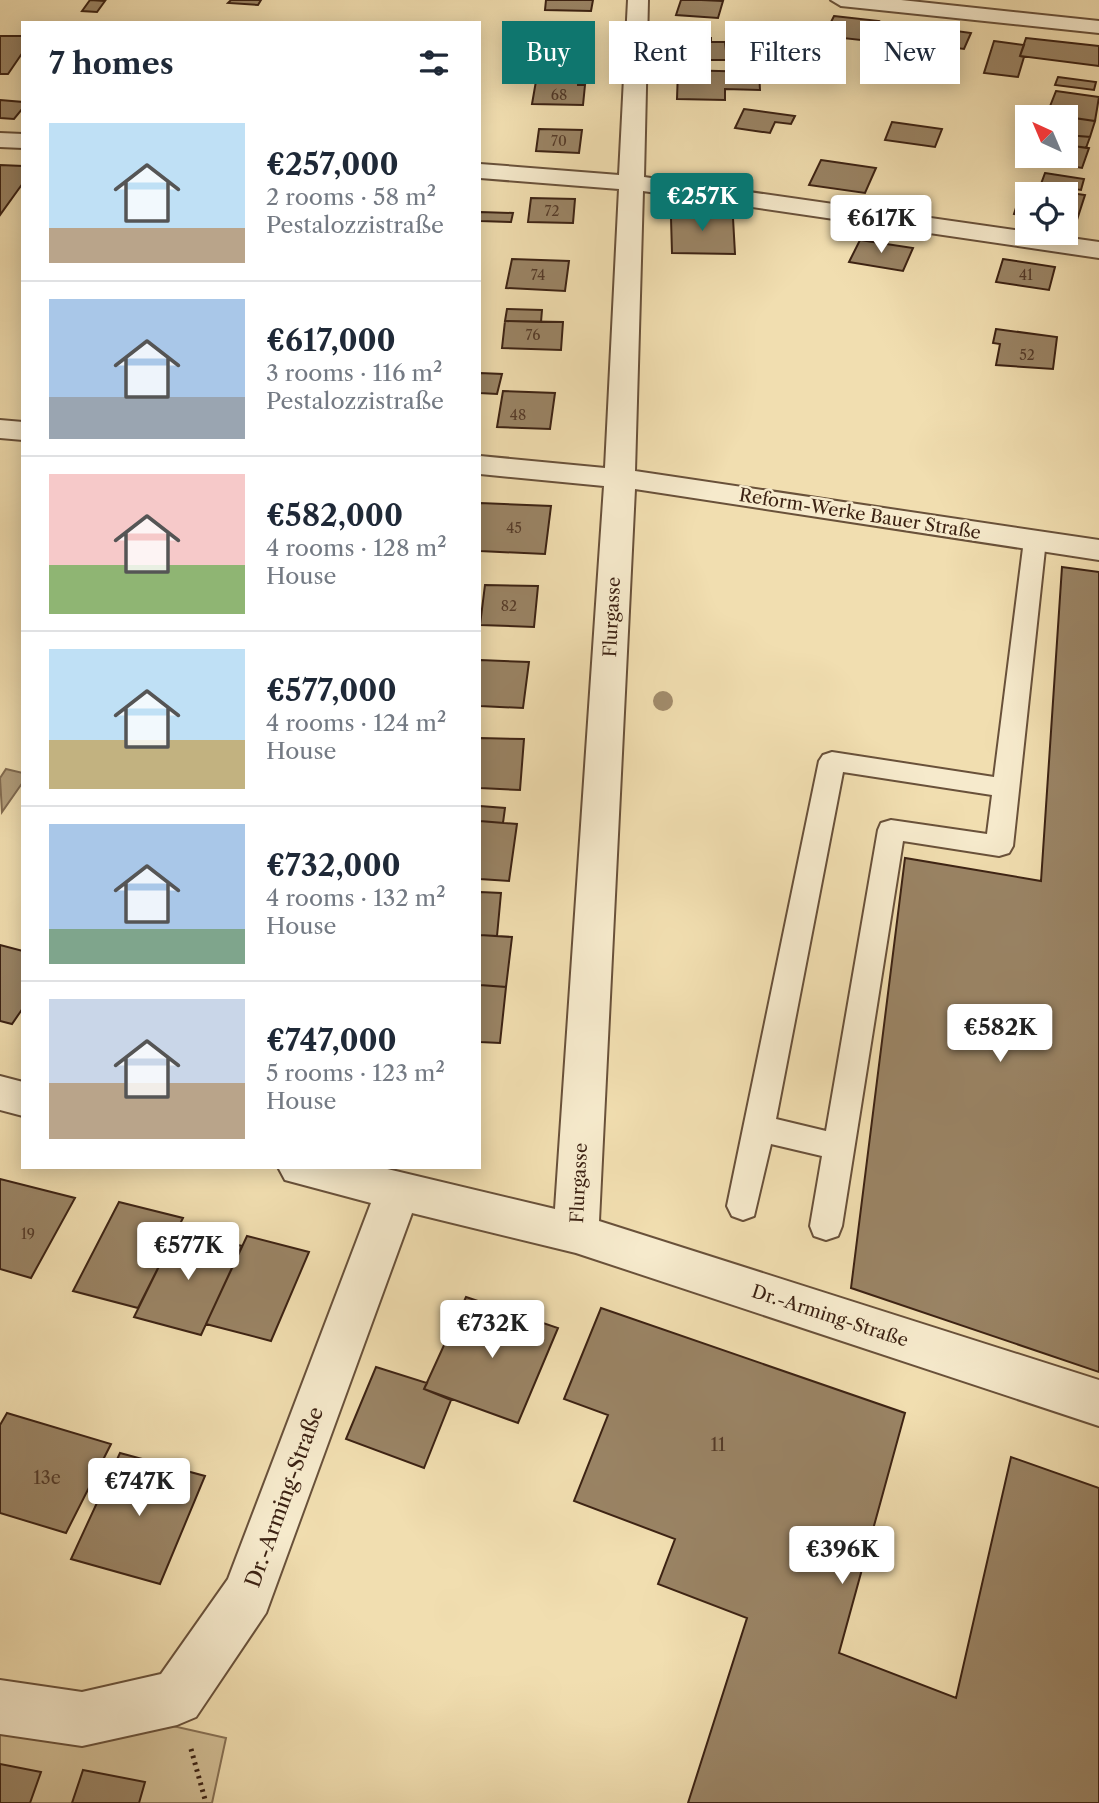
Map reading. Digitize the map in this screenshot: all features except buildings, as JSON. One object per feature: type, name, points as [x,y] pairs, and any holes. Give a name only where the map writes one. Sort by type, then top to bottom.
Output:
[{"type":"street","name":"Flurgasse","points":[[576,1233],[620,479],[638,0]]},
{"type":"street","points":[[842,0],[1099,27]]},
{"type":"street","points":[[0,140],[21,141]]},
{"type":"street","points":[[481,171],[632,183],[1099,250]]},
{"type":"street","points":[[0,429],[21,431]]},
{"type":"street","name":"Reform-Werke Bauer Straße","points":[[481,465],[620,479],[1099,550]]},
{"type":"street","points":[[0,1093],[21,1098]]},
{"type":"street","name":"Dr.-Arming-Straße","points":[[308,1169],[576,1233],[1099,1403]]},
{"type":"street","name":"Dr.-Arming-Straße","points":[[0,1707],[82,1719],[177,1698],[248,1595],[397,1191]]},
{"type":"lane","points":[[826,1226],[891,830],[999,846],[1035,540]]},
{"type":"lane","points":[[743,1206],[832,761],[1007,788]]},
{"type":"lane","points":[[759,1128],[839,1147]]},
{"type":"shaded area","points":[[6,769],[21,773],[21,785],[2,812],[0,778]]},
{"type":"shaded area","points":[[0,1687],[226,1738],[212,1803],[0,1803]]}]
